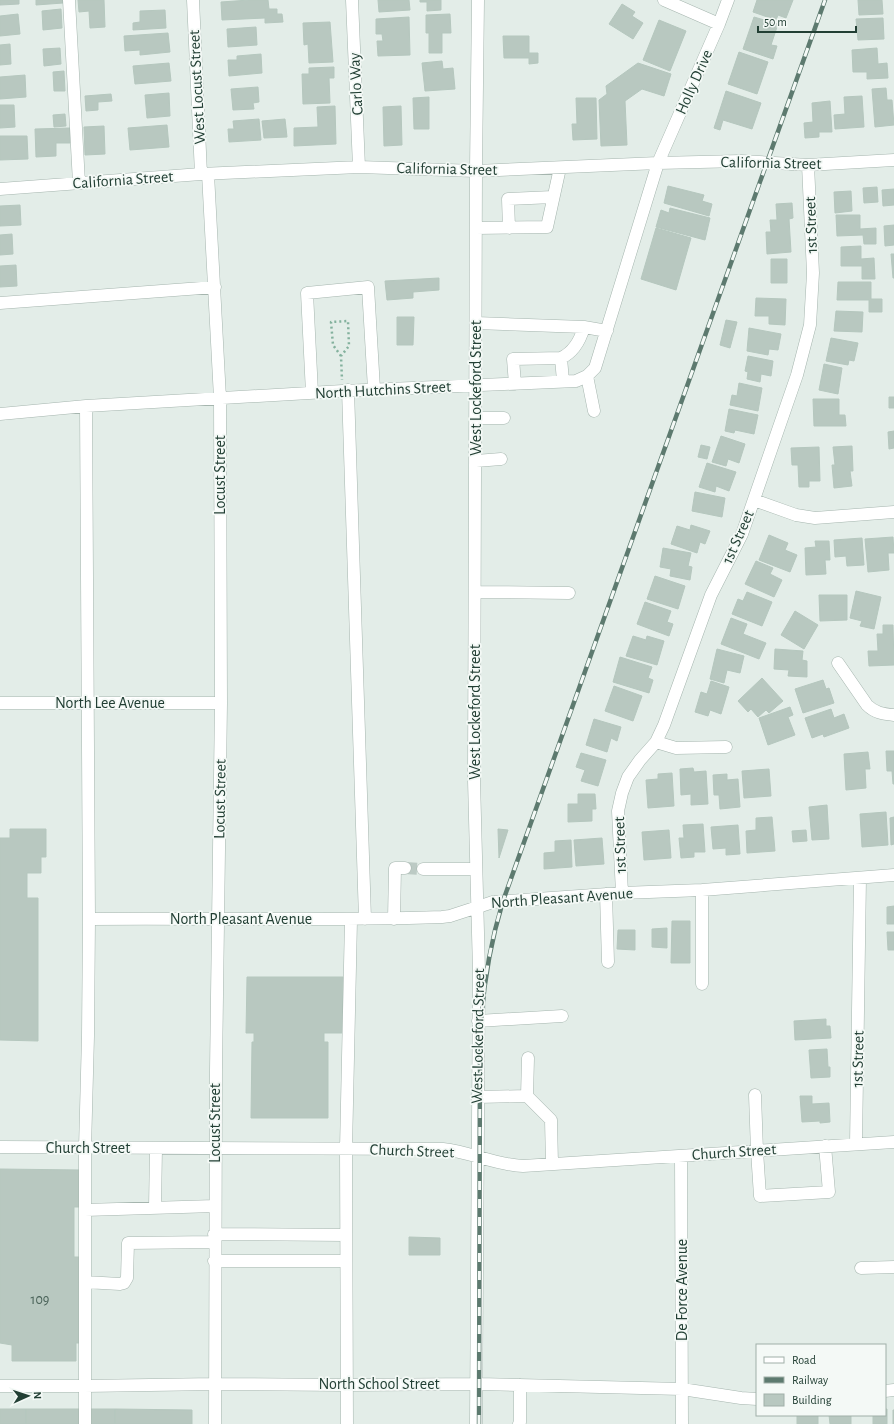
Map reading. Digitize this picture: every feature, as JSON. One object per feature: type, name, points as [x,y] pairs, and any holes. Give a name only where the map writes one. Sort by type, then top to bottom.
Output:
[{"type":"street","points":[[70,0],[79,183]]},
{"type":"street","name":"West Locust Street","points":[[193,0],[205,174]]},
{"type":"street","name":"Carlo Way","points":[[352,0],[359,167]]},
{"type":"street","name":"West Lockeford Street","points":[[476,1424],[479,971],[474,780],[478,0]]},
{"type":"street","points":[[664,0],[719,24]]},
{"type":"street","name":"Holly Drive","points":[[658,163],[719,24],[728,0]]},
{"type":"street","name":"California Street","points":[[0,189],[205,174],[359,167],[476,171],[658,163],[741,161],[808,165],[894,160]]},
{"type":"street","points":[[594,411],[587,376],[596,368],[658,163]]},
{"type":"street","name":"1st Street","points":[[622,893],[618,811],[622,793],[628,777],[640,760],[656,742],[664,725],[711,595],[742,534],[797,375],[810,325],[813,273],[808,165]]},
{"type":"street","points":[[476,228],[547,227],[560,168]]},
{"type":"street","name":"Locust Street","points":[[205,174],[215,287],[220,398],[220,703],[214,1238],[215,1424]]},
{"type":"street","points":[[508,228],[508,199],[553,197]]},
{"type":"street","points":[[0,303],[215,287]]},
{"type":"street","points":[[312,393],[307,292],[368,287],[374,389]]},
{"type":"street","points":[[476,323],[584,327],[607,331]]},
{"type":"street","points":[[515,384],[514,359],[561,358],[568,356],[579,342],[584,327]]},
{"type":"street","points":[[561,358],[563,381]]},
{"type":"street","name":"North Hutchins Street","points":[[0,414],[86,406],[374,389],[576,381],[587,376]]},
{"type":"street","points":[[345,391],[365,919]]},
{"type":"street","points":[[85,1424],[85,1148],[88,1036],[86,406]]},
{"type":"street","points":[[476,418],[504,418]]},
{"type":"street","points":[[476,461],[501,459]]},
{"type":"street","points":[[754,500],[796,515],[815,518],[894,512]]},
{"type":"street","points":[[476,592],[569,593]]},
{"type":"street","points":[[838,663],[872,710],[879,714],[894,715]]},
{"type":"street","name":"North Lee Avenue","points":[[0,703],[220,703]]},
{"type":"street","points":[[656,742],[676,748],[726,747]]},
{"type":"street","points":[[394,919],[395,868],[405,868]]},
{"type":"street","points":[[423,869],[476,869]]},
{"type":"street","name":"North Pleasant Avenue","points":[[88,919],[218,918],[351,920],[442,917],[450,916],[493,902],[622,893],[702,890],[894,876]]},
{"type":"street","name":"1st Street","points":[[856,1144],[860,878]]},
{"type":"street","points":[[702,890],[702,984]]},
{"type":"street","points":[[606,894],[608,962]]},
{"type":"street","points":[[346,1424],[346,1149],[351,920]]},
{"type":"street","points":[[478,1021],[562,1016]]},
{"type":"street","points":[[528,1058],[528,1096],[551,1120],[552,1164]]},
{"type":"street","points":[[755,1095],[760,1196],[829,1192],[825,1146]]},
{"type":"street","points":[[477,1097],[528,1096]]},
{"type":"street","name":"Church Street","points":[[0,1147],[443,1149],[497,1163],[515,1166],[894,1142]]},
{"type":"street","points":[[154,1208],[156,1148]]},
{"type":"street","name":"De Force Avenue","points":[[681,1156],[682,1424]]},
{"type":"street","points":[[85,1210],[215,1206]]},
{"type":"street","points":[[85,1282],[124,1283],[127,1278],[128,1243],[214,1238],[346,1235]]},
{"type":"street","points":[[214,1262],[346,1262]]},
{"type":"street","points":[[861,1268],[894,1267]]},
{"type":"street","name":"North School Street","points":[[0,1386],[476,1384],[682,1389],[756,1399]]},
{"type":"street","points":[[519,1424],[520,1385]]},
{"type":"path","points":[[341,356],[349,346],[348,321],[331,322],[333,345],[341,356],[345,391]]},
{"type":"building","points":[[0,0],[19,0],[19,4],[0,5]]},
{"type":"building","points":[[36,0],[63,0],[63,3],[36,5]]},
{"type":"building","points":[[78,0],[104,0],[105,27],[90,28],[89,11],[79,12]]},
{"type":"building","points":[[268,0],[269,9],[277,9],[277,14],[282,14],[283,22],[265,23],[265,18],[222,20],[221,2]]},
{"type":"building","points":[[378,0],[409,0],[410,10],[379,12]]},
{"type":"building","points":[[420,0],[441,0],[441,10],[427,11],[427,2],[420,2]]},
{"type":"building","points":[[757,0],[793,0],[786,18],[778,15],[776,20],[753,12]]},
{"type":"building","points":[[858,0],[882,0],[883,14],[859,15]]},
{"type":"building","points":[[622,4],[635,12],[632,16],[643,23],[633,39],[609,24]]},
{"type":"building","points":[[61,9],[62,28],[43,30],[42,11]]},
{"type":"building","points":[[165,10],[166,28],[133,30],[133,23],[140,22],[140,11]]},
{"type":"building","points":[[18,14],[20,34],[0,36],[0,16]]},
{"type":"building","points":[[450,14],[451,33],[442,33],[442,53],[429,53],[429,33],[426,33],[426,15]]},
{"type":"building","points":[[409,17],[410,55],[378,56],[377,41],[383,41],[382,34],[376,34],[376,19]]},
{"type":"building","points":[[754,17],[778,24],[771,45],[777,46],[773,59],[743,49]]},
{"type":"building","points":[[883,18],[884,39],[858,40],[856,19]]},
{"type":"building","points":[[659,20],[686,31],[670,71],[643,60]]},
{"type":"building","points":[[330,22],[333,62],[309,63],[308,44],[304,45],[303,23]]},
{"type":"building","points":[[256,27],[257,45],[228,47],[227,29]]},
{"type":"building","points":[[168,33],[170,52],[140,55],[140,50],[125,51],[124,36]]},
{"type":"building","points":[[503,36],[529,36],[529,53],[538,53],[538,63],[529,64],[529,58],[504,58]]},
{"type":"building","points":[[10,44],[11,64],[0,65],[0,45]]},
{"type":"building","points":[[60,48],[61,64],[44,66],[43,49]]},
{"type":"building","points":[[877,48],[878,64],[887,63],[888,78],[867,79],[867,72],[853,72],[852,50]]},
{"type":"building","points":[[739,52],[768,62],[757,94],[728,84]]},
{"type":"building","points":[[261,54],[262,73],[229,76],[228,60],[237,60],[237,56]]},
{"type":"building","points":[[442,61],[443,69],[453,68],[455,89],[425,91],[422,63]]},
{"type":"building","points":[[169,63],[171,81],[135,84],[133,66]]},
{"type":"building","points":[[638,63],[671,74],[664,96],[642,89],[625,101],[627,145],[601,146],[599,100],[607,94],[606,86]]},
{"type":"building","points":[[334,67],[334,78],[329,78],[330,103],[303,104],[302,74],[309,74],[309,68]]},
{"type":"building","points":[[64,71],[65,91],[54,91],[53,72]]},
{"type":"building","points":[[25,75],[26,97],[0,99],[0,77]]},
{"type":"building","points":[[258,87],[259,102],[253,103],[254,109],[233,110],[231,89]]},
{"type":"building","points":[[886,88],[887,100],[892,100],[894,125],[875,127],[872,89]]},
{"type":"building","points":[[726,91],[761,103],[752,129],[723,120],[720,130],[714,128]]},
{"type":"building","points":[[169,93],[170,116],[147,118],[145,95]]},
{"type":"building","points":[[111,94],[112,101],[98,102],[98,110],[86,111],[85,96]]},
{"type":"building","points":[[862,96],[864,127],[835,129],[834,115],[845,114],[844,97]]},
{"type":"building","points":[[429,97],[429,129],[414,129],[413,98]]},
{"type":"building","points":[[576,98],[596,98],[597,139],[573,140],[572,124],[577,124]]},
{"type":"building","points":[[830,101],[832,132],[819,132],[819,137],[805,138],[804,123],[813,122],[812,103]]},
{"type":"building","points":[[0,105],[14,105],[15,127],[0,128]]},
{"type":"building","points":[[335,106],[336,144],[294,146],[294,128],[318,127],[317,107]]},
{"type":"building","points":[[401,106],[402,145],[384,146],[383,107]]},
{"type":"building","points":[[65,114],[66,126],[54,127],[53,115]]},
{"type":"building","points":[[259,119],[261,140],[229,142],[228,129],[234,129],[233,121]]},
{"type":"building","points":[[285,119],[287,137],[264,138],[262,121]]},
{"type":"building","points":[[167,125],[169,147],[130,150],[128,128]]},
{"type":"building","points":[[104,126],[105,154],[85,155],[84,127]]},
{"type":"building","points":[[70,128],[70,143],[56,143],[56,156],[36,157],[35,129]]},
{"type":"building","points":[[0,136],[27,136],[28,159],[0,160]]},
{"type":"building","points":[[668,186],[704,195],[702,201],[712,204],[709,216],[664,203]]},
{"type":"building","points":[[877,187],[878,202],[864,203],[863,188]]},
{"type":"building","points":[[894,189],[894,205],[883,206],[882,190]]},
{"type":"building","points":[[851,191],[852,211],[835,213],[834,192]]},
{"type":"building","points":[[792,203],[793,218],[789,219],[791,252],[767,254],[766,232],[771,232],[770,220],[777,220],[776,204]]},
{"type":"building","points":[[20,205],[21,225],[0,226],[0,206]]},
{"type":"building","points":[[670,208],[710,218],[705,240],[656,227],[661,210],[669,213]]},
{"type":"building","points":[[836,215],[860,215],[860,229],[876,228],[876,244],[864,244],[863,235],[837,236]]},
{"type":"building","points":[[894,225],[894,245],[885,246],[884,226]]},
{"type":"building","points":[[656,228],[691,238],[676,290],[641,279]]},
{"type":"building","points":[[12,234],[13,254],[0,255],[0,235]]},
{"type":"building","points":[[861,246],[861,259],[874,258],[875,279],[862,279],[862,266],[841,266],[841,247]]},
{"type":"building","points":[[891,254],[894,254],[894,278],[893,278]]},
{"type":"building","points":[[771,259],[787,259],[787,283],[771,283]]},
{"type":"building","points":[[16,265],[17,286],[0,287],[0,266]]},
{"type":"building","points":[[439,278],[439,290],[413,292],[413,298],[387,300],[385,281]]},
{"type":"building","points":[[838,282],[871,282],[871,299],[882,299],[882,312],[869,312],[869,300],[837,300]]},
{"type":"building","points":[[756,298],[786,299],[785,325],[769,324],[769,316],[755,316]]},
{"type":"building","points":[[836,311],[863,312],[862,332],[834,331]]},
{"type":"building","points":[[397,317],[414,317],[413,345],[397,345]]},
{"type":"building","points":[[726,320],[737,322],[730,348],[720,345]]},
{"type":"building","points":[[749,328],[781,334],[778,350],[769,349],[768,355],[747,351]]},
{"type":"building","points":[[831,338],[858,343],[854,361],[849,360],[848,365],[826,361]]},
{"type":"building","points":[[748,356],[773,361],[771,376],[761,374],[760,382],[747,379],[748,372],[745,371]]},
{"type":"building","points":[[824,364],[842,368],[838,394],[819,390]]},
{"type":"building","points":[[739,383],[762,388],[758,411],[730,405],[732,395],[737,396]]},
{"type":"building","points":[[889,397],[894,397],[894,408],[889,408]]},
{"type":"building","points":[[813,399],[839,399],[839,415],[845,415],[846,426],[814,426]]},
{"type":"building","points":[[729,409],[758,415],[754,434],[735,430],[734,433],[725,431]]},
{"type":"building","points":[[894,431],[894,448],[889,449],[888,432]]},
{"type":"building","points":[[721,436],[745,444],[739,463],[728,459],[726,466],[712,462]]},
{"type":"building","points":[[701,445],[710,447],[707,459],[698,457]]},
{"type":"building","points":[[852,446],[853,471],[850,471],[852,486],[834,488],[832,465],[835,465],[833,447]]},
{"type":"building","points":[[819,447],[820,481],[809,481],[809,487],[799,487],[798,465],[792,465],[791,448]]},
{"type":"building","points":[[707,463],[736,472],[729,491],[716,486],[715,492],[699,487]]},
{"type":"building","points":[[695,492],[725,498],[722,517],[692,511]]},
{"type":"building","points":[[691,525],[710,531],[705,544],[700,542],[697,553],[671,544],[677,526],[690,530]]},
{"type":"building","points":[[769,535],[788,543],[785,550],[797,555],[790,572],[759,560]]},
{"type":"building","points":[[893,537],[894,553],[888,553],[889,570],[868,572],[865,539]]},
{"type":"building","points":[[862,538],[864,565],[847,566],[846,556],[835,557],[834,540]]},
{"type":"building","points":[[815,541],[829,541],[830,560],[825,560],[826,574],[806,575],[805,548],[816,547]]},
{"type":"building","points":[[663,548],[691,553],[688,566],[692,567],[690,580],[670,576],[671,569],[660,567]]},
{"type":"building","points":[[756,561],[773,568],[770,574],[782,580],[774,597],[745,584]]},
{"type":"building","points":[[655,576],[685,586],[678,609],[647,599]]},
{"type":"building","points":[[856,591],[881,597],[874,629],[860,626],[862,621],[850,618]]},
{"type":"building","points":[[747,592],[772,602],[762,626],[732,614],[738,599],[743,601]]},
{"type":"building","points":[[819,595],[847,595],[847,620],[820,621]]},
{"type":"building","points":[[645,602],[671,611],[667,622],[673,624],[669,636],[637,624]]},
{"type":"building","points":[[795,611],[818,625],[804,649],[781,635]]},
{"type":"building","points":[[731,618],[747,624],[743,634],[766,643],[759,659],[721,644]]},
{"type":"building","points":[[883,625],[893,625],[894,665],[869,666],[868,651],[878,651],[877,634],[883,634]]},
{"type":"building","points":[[633,636],[646,640],[647,636],[664,641],[657,665],[626,656]]},
{"type":"building","points":[[717,649],[744,656],[740,673],[727,670],[724,683],[710,679]]},
{"type":"building","points":[[775,649],[803,651],[802,660],[807,661],[807,677],[788,676],[789,670],[774,669]]},
{"type":"building","points":[[620,657],[652,667],[648,678],[653,680],[649,693],[613,682]]},
{"type":"building","points":[[762,678],[783,701],[769,713],[766,710],[758,717],[751,709],[748,712],[738,701]]},
{"type":"building","points":[[823,680],[826,689],[829,688],[834,703],[803,713],[795,689]]},
{"type":"building","points":[[711,681],[729,687],[721,714],[710,710],[708,716],[695,712],[701,692],[707,694]]},
{"type":"building","points":[[614,686],[642,696],[633,721],[605,711]]},
{"type":"building","points":[[790,707],[793,715],[788,717],[795,735],[768,745],[759,718]]},
{"type":"building","points":[[831,709],[834,718],[844,714],[849,728],[824,737],[823,734],[812,738],[805,718]]},
{"type":"building","points":[[594,719],[621,727],[617,741],[611,738],[607,752],[586,745]]},
{"type":"building","points":[[886,751],[894,751],[894,784],[892,771],[887,771]]},
{"type":"building","points":[[868,752],[870,769],[865,769],[866,788],[846,790],[844,754]]},
{"type":"building","points":[[581,753],[606,760],[598,786],[581,781],[585,770],[576,767]]},
{"type":"building","points":[[693,768],[694,772],[706,771],[708,804],[691,805],[691,794],[681,795],[680,769]]},
{"type":"building","points":[[769,769],[771,796],[744,798],[742,771]]},
{"type":"building","points":[[672,773],[674,806],[648,808],[646,780],[658,779],[658,774]]},
{"type":"building","points":[[727,774],[727,780],[738,779],[740,807],[720,809],[719,795],[714,795],[713,775]]},
{"type":"building","points":[[578,794],[595,794],[596,809],[592,809],[592,821],[568,822],[568,804],[578,804]]},
{"type":"building","points":[[827,805],[829,839],[812,840],[809,807]]},
{"type":"building","points":[[886,812],[888,845],[862,847],[860,814]]},
{"type":"building","points":[[772,817],[775,851],[747,853],[746,831],[756,830],[756,818]]},
{"type":"building","points":[[894,817],[894,844],[891,845],[890,818]]},
{"type":"building","points":[[703,824],[705,852],[694,852],[694,857],[681,858],[679,838],[684,838],[683,825]]},
{"type":"building","points":[[738,825],[740,854],[726,855],[726,848],[713,849],[711,827]]},
{"type":"building","points":[[10,829],[46,829],[46,857],[41,857],[41,873],[27,873],[27,898],[38,898],[38,1041],[0,1040],[0,838],[10,838]]},
{"type":"building","points":[[498,829],[508,830],[499,858]]},
{"type":"building","points":[[669,830],[671,858],[644,860],[642,832]]},
{"type":"building","points":[[806,830],[807,841],[793,842],[792,831]]},
{"type":"building","points":[[602,838],[604,864],[576,866],[574,840]]},
{"type":"building","points":[[571,840],[572,867],[544,869],[544,853],[555,852],[555,841]]},
{"type":"building","points":[[894,906],[894,924],[887,924],[887,907]]},
{"type":"building","points":[[672,921],[690,921],[690,963],[671,963]]},
{"type":"building","points":[[667,928],[667,948],[652,947],[652,929]]},
{"type":"building","points":[[618,930],[635,930],[635,950],[617,949]]},
{"type":"building","points":[[887,932],[894,932],[894,950],[888,950]]},
{"type":"building","points":[[247,977],[343,977],[342,1033],[324,1033],[324,1042],[328,1042],[328,1118],[251,1118],[252,1042],[254,1042],[254,1033],[246,1033]]},
{"type":"building","points":[[826,1019],[826,1026],[830,1026],[831,1038],[795,1040],[794,1021]]},
{"type":"building","points":[[827,1049],[830,1077],[811,1078],[809,1050]]},
{"type":"building","points":[[800,1096],[812,1096],[812,1104],[829,1103],[830,1122],[802,1122]]},
{"type":"building","points":[[0,1169],[81,1170],[81,1207],[74,1207],[74,1257],[80,1257],[80,1343],[76,1343],[76,1361],[12,1361],[12,1345],[0,1343]]},
{"type":"building","points":[[409,1237],[440,1238],[440,1255],[409,1255]]},
{"type":"building","points":[[0,1409],[26,1409],[26,1424],[0,1424]]},
{"type":"building","points":[[26,1409],[79,1409],[79,1424],[26,1424]]},
{"type":"building","points":[[91,1409],[115,1409],[115,1424],[91,1424]]},
{"type":"building","points":[[115,1409],[192,1410],[192,1424],[115,1424]]},
{"type":"building","points":[[887,1409],[887,1424],[873,1424],[873,1416],[886,1416]]},
{"type":"building","points":[[894,1410],[894,1424],[893,1424]]},
{"type":"building","points":[[797,1416],[818,1416],[818,1424],[797,1424]]},
{"type":"building","points":[[829,1416],[851,1416],[851,1424],[830,1424]]},
{"type":"tunnel","points":[[405,868],[423,869]]},
{"type":"railway","points":[[479,1424],[480,1040],[484,987],[494,935],[503,901],[825,0]]}]
